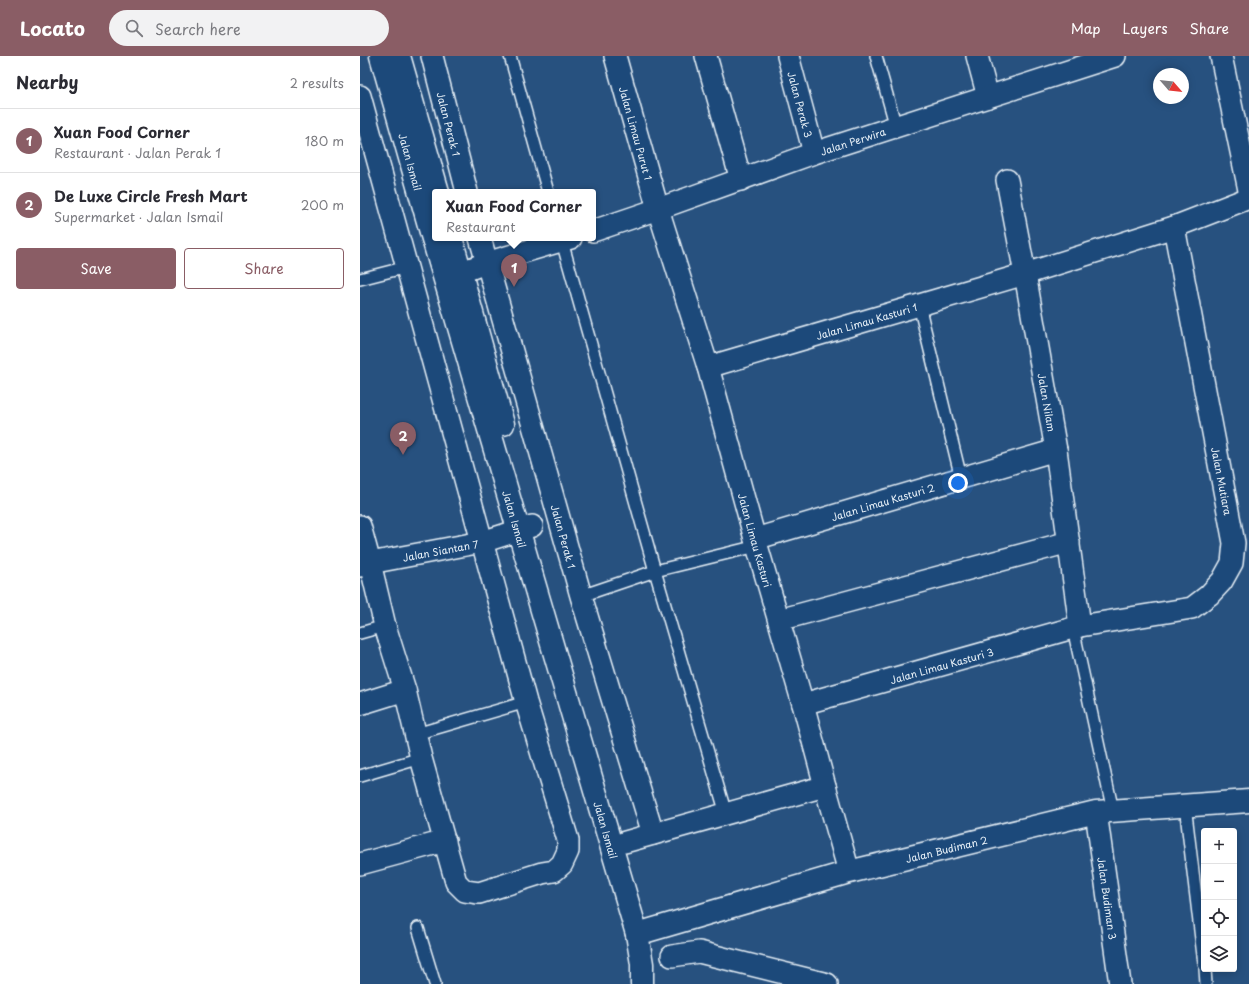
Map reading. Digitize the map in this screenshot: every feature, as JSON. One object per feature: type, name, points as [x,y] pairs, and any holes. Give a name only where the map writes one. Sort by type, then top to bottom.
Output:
[{"type":"street","points":[[367,56],[393,145],[432,218]]},
{"type":"street","name":"Jalan Ismail","points":[[381,56],[432,208]]},
{"type":"street","name":"Jalan Ismail","points":[[400,56],[437,189]]},
{"type":"street","name":"Jalan Perak 1","points":[[432,56],[467,189]]},
{"type":"street","name":"Jalan Limau Purut 1","points":[[615,56],[658,209]]},
{"type":"street","points":[[706,56],[742,180]]},
{"type":"street","name":"Jalan Perak 3","points":[[788,56],[814,153]]},
{"type":"street","points":[[977,56],[988,97]]},
{"type":"street","name":"Jalan Perwira","points":[[596,230],[742,180],[814,153],[1115,56]]},
{"type":"street","points":[[1221,56],[1241,109],[1249,190]]},
{"type":"street","points":[[360,96],[526,702],[568,840],[568,851],[562,864],[554,871],[542,873],[478,893],[465,891],[456,882],[421,758],[405,690],[365,564],[360,526]]},
{"type":"street","name":"Jalan Nilam","points":[[1007,180],[1056,450],[1069,542],[1076,627]]},
{"type":"street","name":"Jalan Limau Kasturi 1","points":[[708,367],[1025,274],[1174,227],[1249,198]]},
{"type":"street","name":"Jalan Limau Kasturi","points":[[658,209],[708,367],[756,543],[804,704],[849,872]]},
{"type":"street","name":"Jalan Mutiara","points":[[1076,627],[1192,608],[1209,595],[1222,582],[1232,562],[1234,542],[1174,227]]},
{"type":"street","name":"Jalan Ismail","points":[[443,241],[643,932],[655,956],[656,984]]},
{"type":"street","name":"Jalan Perak 1","points":[[481,241],[581,596],[653,834]]},
{"type":"street","points":[[453,275],[486,263],[558,241]]},
{"type":"street","name":"Jalan Limau Kasturi 2","points":[[756,543],[961,478],[1056,450]]},
{"type":"street","name":"Jalan Ismail","points":[[526,529],[625,842],[643,932],[642,984]]},
{"type":"street","name":"Jalan Siantan 7","points":[[365,564],[482,542],[526,529]]},
{"type":"street","points":[[779,620],[1069,542]]},
{"type":"street","name":"Jalan Limau Kasturi 3","points":[[804,704],[1076,627]]},
{"type":"street","points":[[360,704],[405,690]]},
{"type":"street","points":[[625,842],[825,786]]},
{"type":"street","name":"Jalan Budiman 2","points":[[643,932],[849,872],[1105,811],[1249,801]]},
{"type":"street","name":"Jalan Budiman 3","points":[[1105,811],[1120,984]]},
{"type":"street","points":[[360,864],[445,841]]},
{"type":"street","points":[[672,956],[699,952],[827,984]]},
{"type":"lane","points":[[510,56],[547,189]]},
{"type":"lane","points":[[876,56],[896,127]]},
{"type":"lane","points":[[566,241],[655,571],[726,814]]},
{"type":"lane","points":[[360,279],[407,267]]},
{"type":"lane","points":[[919,305],[961,478]]},
{"type":"lane","points":[[581,596],[655,571],[756,543]]},
{"type":"lane","points":[[360,633],[385,626]]},
{"type":"lane","points":[[1076,627],[1105,811]]},
{"type":"lane","points":[[416,734],[526,702]]},
{"type":"lane","points":[[360,776],[421,758]]},
{"type":"lane","points":[[1185,806],[1201,939]]},
{"type":"lane","points":[[418,928],[435,984]]},
{"type":"lane","points":[[1205,972],[1206,984]]},
{"type":"place","name":"Xuan Food Corner","points":[[514,287]]},
{"type":"place","name":"De Luxe Circle Fresh Mart","points":[[403,455]]}]
